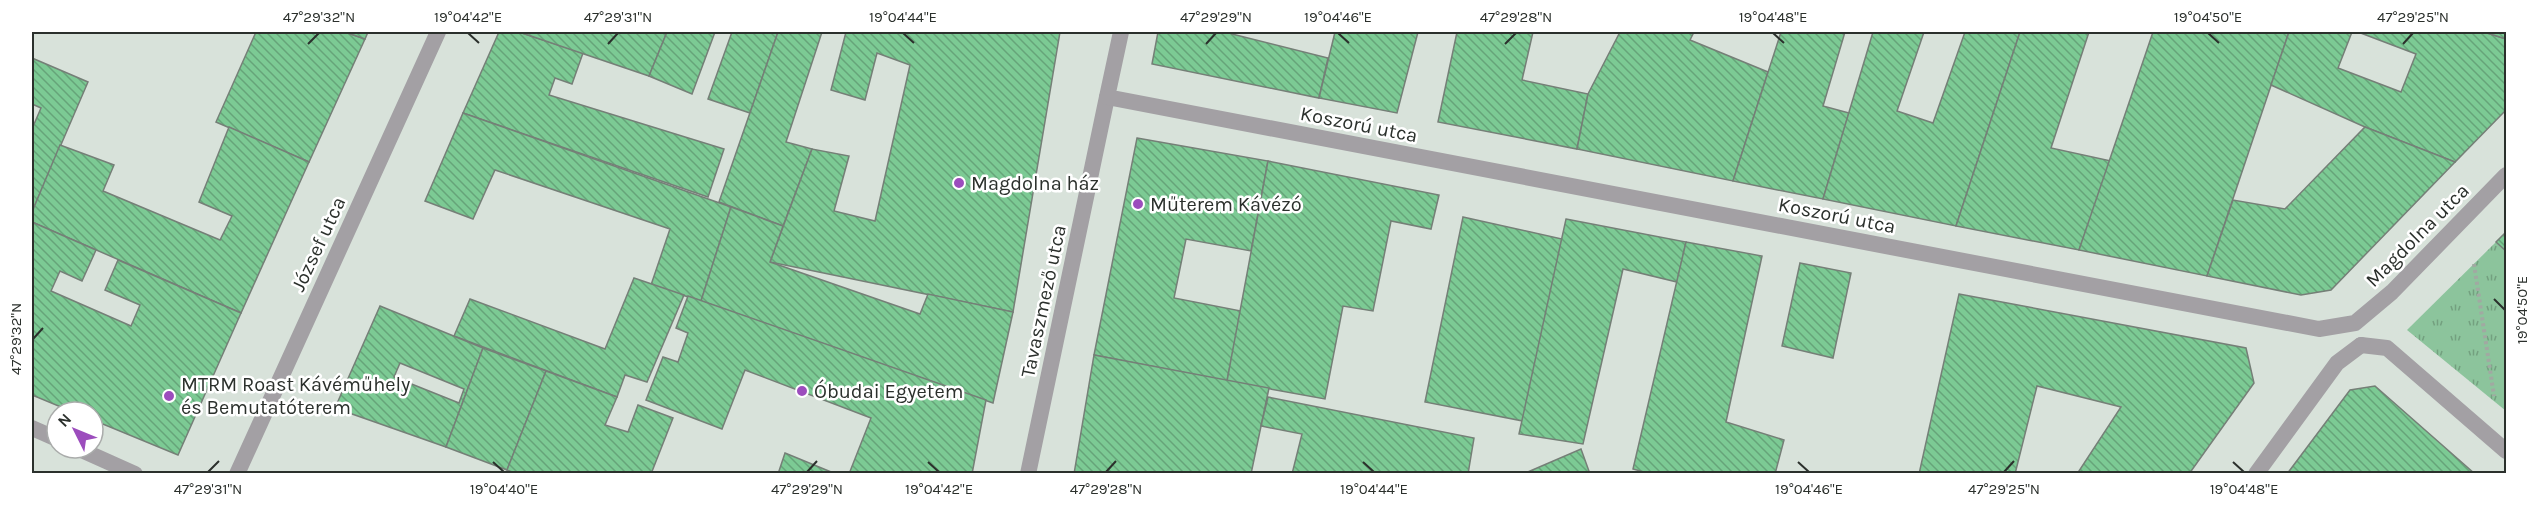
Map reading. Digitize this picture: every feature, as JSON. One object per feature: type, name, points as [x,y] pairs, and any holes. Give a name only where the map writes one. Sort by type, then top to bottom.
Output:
[{"type":"street","name":"József utca","points":[[237,474],[438,32]]},
{"type":"street","name":"Tavaszmező utca","points":[[1028,474],[1121,32]]},
{"type":"street","name":"Koszorú utca","points":[[1107,97],[2319,329],[2355,323]]},
{"type":"street","name":"Magdolna utca","points":[[2355,323],[2392,292],[2506,175]]},
{"type":"street","points":[[2355,323],[2361,345]]},
{"type":"street","points":[[2256,474],[2337,363],[2361,345],[2387,348],[2506,452]]},
{"type":"street","points":[[104,460],[135,474]]},
{"type":"path","points":[[2474,264],[2495,402],[2474,425]]},
{"type":"green space","points":[[2496,242],[2506,251],[2506,411],[2407,330]]},
{"type":"building","points":[[256,32],[345,32],[365,39],[309,162],[216,122]]},
{"type":"building","points":[[345,32],[368,32],[365,39]]},
{"type":"building","points":[[499,32],[519,32],[583,53],[572,84],[555,78],[549,95],[724,149],[708,197],[463,113]]},
{"type":"building","points":[[519,32],[667,32],[649,76]]},
{"type":"building","points":[[667,32],[715,32],[692,94],[649,76]]},
{"type":"building","points":[[732,32],[778,32],[750,113],[708,99]]},
{"type":"building","points":[[778,32],[822,32],[786,142],[812,149],[783,226],[719,202]]},
{"type":"building","name":"Magdolna ház","points":[[846,32],[1060,32],[1013,312],[770,262],[812,149],[849,156],[834,211],[875,221],[910,65],[877,53],[865,100],[831,90]]},
{"type":"building","points":[[1158,32],[1233,32],[1232,34],[1328,58],[1319,98],[1152,64]]},
{"type":"building","points":[[1335,32],[1418,32],[1397,113],[1319,98]]},
{"type":"building","points":[[1457,32],[1533,32],[1522,80],[1588,94],[1577,149],[1438,122]]},
{"type":"building","points":[[1620,32],[1694,32],[1690,40],[1768,72],[1733,181],[1577,149],[1588,94]]},
{"type":"building","points":[[1781,32],[1845,32],[1823,106],[1849,113],[1823,199],[1733,181]]},
{"type":"building","points":[[1873,32],[1924,32],[1897,111],[1933,123],[1965,32],[2020,32],[1956,226],[1823,199]]},
{"type":"building","points":[[2020,32],[2089,32],[2051,148],[2111,161],[2079,250],[1956,226]]},
{"type":"building","points":[[2153,32],[2289,32],[2207,276],[2079,250]]},
{"type":"building","points":[[2289,32],[2352,32],[2338,68],[2401,92],[2416,54],[2358,32],[2484,32],[2506,39],[2506,110],[2455,162],[2365,127],[2271,85]]},
{"type":"building","points":[[2484,32],[2506,32],[2506,39]]},
{"type":"building","points":[[32,58],[88,82],[32,212],[32,129],[41,108],[32,104]]},
{"type":"building","points":[[463,113],[731,207],[701,301],[651,285],[670,229],[495,170],[473,219],[425,201]]},
{"type":"building","points":[[229,127],[309,162],[241,313],[32,222],[32,212],[60,145],[114,165],[103,191],[220,240],[232,216],[199,202]]},
{"type":"building","points":[[2365,127],[2455,162],[2331,290],[2301,295],[2207,276],[2233,200],[2285,209]]},
{"type":"building","points":[[1137,138],[1268,161],[1251,251],[1186,239],[1174,298],[1241,311],[1227,381],[1094,355]]},
{"type":"building","points":[[1268,161],[1439,195],[1431,229],[1391,221],[1373,311],[1343,306],[1325,399],[1227,381]]},
{"type":"building","points":[[731,207],[783,226],[770,262],[920,314],[928,294],[1013,312],[993,403],[701,301]]},
{"type":"building","points":[[1463,217],[1562,239],[1523,421],[1425,402]]},
{"type":"building","points":[[1566,219],[1686,242],[1677,282],[1623,269],[1583,444],[1519,434]]},
{"type":"building","points":[[32,222],[96,250],[82,281],[60,271],[51,291],[131,326],[140,305],[105,290],[118,260],[241,313],[178,455],[105,425],[105,400],[45,400],[32,395]]},
{"type":"building","points":[[2506,232],[2506,251],[2496,242]]},
{"type":"building","points":[[1686,242],[1762,256],[1726,422],[1784,440],[1775,474],[1651,474],[1633,469]]},
{"type":"building","points":[[1800,263],[1851,273],[1833,358],[1782,346]]},
{"type":"building","points":[[634,278],[684,295],[647,382],[625,375],[617,397],[454,336],[470,299],[605,349]]},
{"type":"building","points":[[1959,294],[2246,348],[2254,383],[2189,474],[2077,474],[2121,407],[2037,386],[2015,474],[1919,474]]},
{"type":"building","name":"Óbudai Egyetem","points":[[688,296],[986,400],[972,474],[849,474],[871,418],[745,370],[722,429],[646,400],[663,357],[678,362],[688,333],[676,328]]},
{"type":"building","points":[[380,306],[483,348],[446,447],[335,408]],"holes":[[[400,363],[464,389],[459,403],[394,377]]]},
{"type":"building","points":[[483,348],[546,371],[507,470],[446,447]]},
{"type":"building","points":[[1094,355],[1269,388],[1251,474],[1074,474]]},
{"type":"building","points":[[546,371],[617,397],[605,425],[628,432],[638,405],[673,418],[651,474],[517,474],[507,470]]},
{"type":"building","points":[[2375,386],[2475,474],[2287,474],[2350,390]]},
{"type":"building","points":[[1268,397],[1474,438],[1468,474],[1292,474],[1302,434],[1261,426]]},
{"type":"building","points":[[1581,449],[1590,474],[1523,474]]},
{"type":"building","points":[[785,453],[836,474],[778,474]]},
{"type":"place","name":"Magdolna ház","points":[[959,183]]},
{"type":"place","name":"Műterem Kávézó","points":[[1138,204]]},
{"type":"place","name":"Óbudai Egyetem","points":[[802,391]]},
{"type":"place","name":"MTRM Roast Kávéműhely és Bemutatóterem","points":[[169,396]]}]
